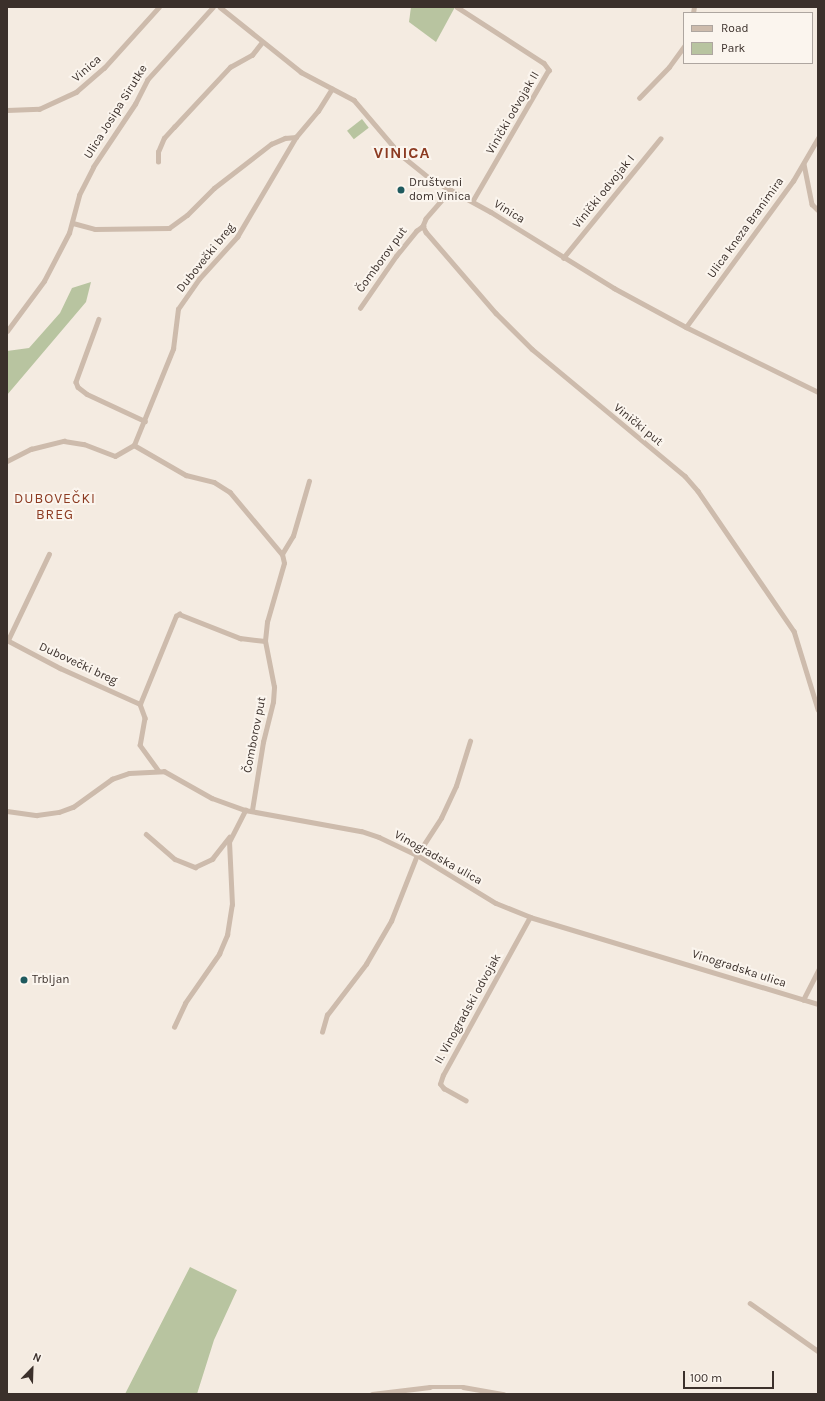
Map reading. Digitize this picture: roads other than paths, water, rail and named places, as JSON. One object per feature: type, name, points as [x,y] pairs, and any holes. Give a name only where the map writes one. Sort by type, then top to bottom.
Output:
[{"type":"street","name":"Vinica","points":[[7,110],[39,109],[76,92],[104,68],[159,7]]},
{"type":"street","name":"Ulica Josipa Sirutke","points":[[7,330],[44,281],[73,223],[80,195],[93,167],[135,104],[147,80],[213,7]]},
{"type":"street","name":"Vinica","points":[[220,7],[301,72],[360,105],[406,160],[451,190],[563,258],[686,327],[818,392]]},
{"type":"street","name":"Vinički odvojak II","points":[[456,7],[544,63],[549,70],[473,202]]},
{"type":"street","points":[[158,162],[158,152],[164,138],[230,67],[252,55],[262,42]]},
{"type":"street","points":[[639,98],[675,61],[683,48]]},
{"type":"street","name":"Dubovečki breg","points":[[134,445],[173,349],[178,309],[199,279],[237,237],[296,138],[318,111],[332,88]]},
{"type":"street","points":[[73,223],[95,229],[169,228],[187,215],[214,188],[271,144],[285,138],[296,138]]},
{"type":"street","name":"Ulica kneza Branimira","points":[[686,327],[804,164],[818,138]]},
{"type":"street","name":"Vinički odvojak I","points":[[563,258],[660,139]]},
{"type":"street","points":[[804,164],[812,204],[818,210]]},
{"type":"street","points":[[423,226],[426,219],[451,190]]},
{"type":"street","name":"Čomborov put","points":[[360,308],[396,256],[416,231],[423,226]]},
{"type":"street","name":"Vinički put","points":[[423,226],[496,313],[527,344],[566,379],[685,476],[698,491],[794,631],[818,709]]},
{"type":"street","points":[[99,319],[76,382],[78,387],[87,394],[145,421]]},
{"type":"street","points":[[7,461],[31,449],[64,441],[84,444],[115,456],[134,445],[186,475],[214,482],[230,492],[282,554]]},
{"type":"street","name":"Čomborov put","points":[[252,810],[262,749],[273,702],[274,687],[265,641],[267,622],[284,563],[282,554],[293,536],[309,481]]},
{"type":"street","name":"Dubovečki breg","points":[[49,554],[8,640],[60,668],[140,704]]},
{"type":"street","points":[[158,770],[140,745],[145,718],[140,704],[176,616],[180,614],[240,638],[265,641]]},
{"type":"street","points":[[322,1032],[327,1015],[363,969],[390,921],[407,884],[417,855],[447,805],[464,769],[470,741]]},
{"type":"street","name":"Vinogradska ulica","points":[[7,811],[37,815],[59,812],[73,807],[112,779],[129,773],[158,770],[170,773],[212,798],[245,810],[252,810],[361,831],[417,855],[496,903],[530,917],[672,958],[818,1004]]},
{"type":"street","points":[[146,834],[175,859],[195,867],[212,859],[230,836],[245,810]]},
{"type":"street","points":[[174,1027],[185,1003],[219,954],[231,921],[230,836]]},
{"type":"street","name":"II. Vinogradski odvojak","points":[[466,1101],[444,1089],[440,1084],[443,1075],[530,917]]},
{"type":"street","points":[[803,1000],[818,970]]},
{"type":"street","points":[[750,1303],[818,1351]]},
{"type":"street","points":[[372,1394],[430,1387],[463,1387],[503,1394]]},
{"type":"place","name":"Društveni dom Vinica","points":[[401,190]]},
{"type":"place","name":"Trbljan","points":[[24,980]]},
{"type":"district","name":"VINICA","points":[[402,153]]},
{"type":"district","name":"DUBOVEČKI BREG","points":[[55,508]]}]
